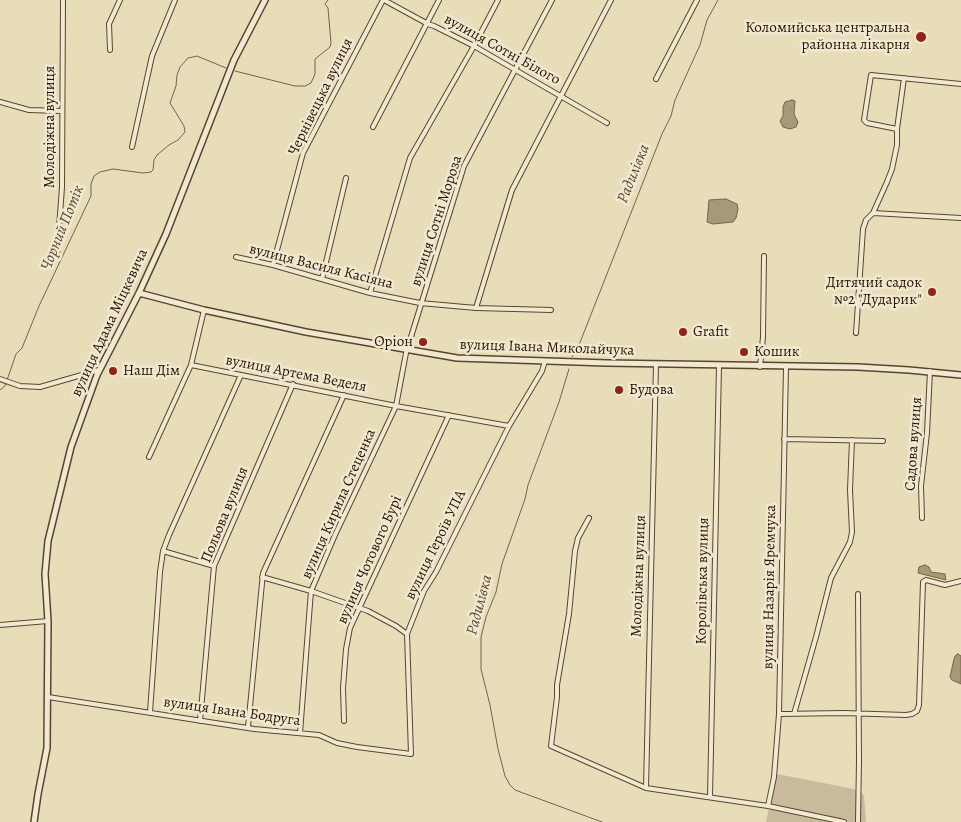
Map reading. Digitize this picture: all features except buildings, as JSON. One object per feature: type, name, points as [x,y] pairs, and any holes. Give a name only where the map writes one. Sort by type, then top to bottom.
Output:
[{"type":"street","name":"Молодіжна вулиця","points":[[56,255],[62,187],[63,0]]},
{"type":"street","points":[[110,50],[109,24],[120,0]]},
{"type":"street","points":[[132,147],[152,56],[175,0]]},
{"type":"street","name":"вулиця Адама Міцкевича","points":[[34,822],[47,748],[48,621],[46,574],[49,533],[71,447],[99,370],[139,293],[166,234],[230,70],[265,0]]},
{"type":"street","name":"вулиця Сотні Білого","points":[[383,0],[474,46],[607,123]]},
{"type":"street","name":"Чернівецька вулиця","points":[[273,265],[303,153],[383,0]]},
{"type":"street","points":[[373,127],[439,0]]},
{"type":"street","points":[[370,293],[410,158],[498,0]]},
{"type":"street","name":"вулиця Сотні Мороза","points":[[396,406],[408,350],[464,166],[552,0]]},
{"type":"street","points":[[476,308],[512,190],[611,0]]},
{"type":"street","points":[[656,78],[697,0]]},
{"type":"street","points":[[897,129],[867,123],[864,120],[870,75],[961,84]]},
{"type":"street","points":[[856,333],[861,239],[866,220],[873,212],[892,169],[897,145],[897,129],[904,78]]},
{"type":"street","points":[[0,102],[29,110],[61,111]]},
{"type":"street","points":[[322,279],[346,178]]},
{"type":"street","points":[[873,212],[961,218]]},
{"type":"street","points":[[760,366],[763,337],[764,256]]},
{"type":"street","name":"вулиця Василя Касіяна","points":[[236,257],[273,265],[370,293],[423,303],[476,308],[551,310]]},
{"type":"street","name":"вулиця Івана Миколайчука","points":[[139,293],[204,310],[306,332],[457,358],[719,366],[858,367],[961,376]]},
{"type":"street","points":[[150,457],[191,365],[204,310]]},
{"type":"street","name":"вулиця Героїв УПА","points":[[411,754],[407,634],[424,591],[436,572],[509,426],[542,371],[545,361]]},
{"type":"street","name":"Молодіжна вулиця","points":[[646,788],[656,364]]},
{"type":"street","name":"вулиця Артема Веделя","points":[[191,365],[396,406],[423,409],[509,426]]},
{"type":"street","name":"Королівська вулиця","points":[[710,797],[719,366]]},
{"type":"street","name":"вулиця Назарія Яремчука","points":[[768,806],[774,777],[779,714],[786,367]]},
{"type":"street","points":[[2,380],[28,387],[40,387],[99,370]]},
{"type":"street","name":"Садова вулиця","points":[[922,518],[921,486],[927,433],[930,372]]},
{"type":"street","points":[[150,712],[163,552],[241,375]]},
{"type":"street","name":"Польова вулиця","points":[[200,721],[214,566],[293,384]]},
{"type":"street","points":[[248,728],[262,577],[344,395]]},
{"type":"street","name":"вулиця Кирила Стеценка","points":[[300,733],[312,591],[335,535],[396,406]]},
{"type":"street","name":"вулиця Чотового Бурі","points":[[344,721],[342,688],[350,628],[449,415]]},
{"type":"street","points":[[784,439],[883,441]]},
{"type":"street","points":[[794,714],[819,628],[831,578],[850,542],[852,532],[850,490],[852,440]]},
{"type":"street","points":[[589,518],[578,538],[575,551],[551,746],[646,788],[768,806],[844,822]]},
{"type":"street","points":[[163,552],[214,566]]},
{"type":"street","points":[[262,577],[312,591],[368,611],[390,622],[407,634]]},
{"type":"street","points":[[779,714],[912,714],[919,705],[920,696],[923,582],[926,580],[944,585],[961,581]]},
{"type":"street","points":[[858,594],[858,822]]},
{"type":"street","points":[[0,625],[48,621]]},
{"type":"street","name":"вулиця Івана Бодруга","points":[[48,697],[248,728],[321,736],[337,743],[411,754]]},
{"type":"shaded area","points":[[795,101],[794,114],[798,122],[796,127],[790,129],[783,127],[780,121],[783,116],[785,102]]},
{"type":"shaded area","points":[[726,199],[737,204],[736,218],[733,222],[713,224],[707,222],[709,200]]},
{"type":"shaded area","points":[[925,565],[929,567],[931,572],[945,574],[946,580],[918,573],[919,567]]},
{"type":"shaded area","points":[[958,654],[961,656],[961,684],[950,677],[955,656]]},
{"type":"shaded area","points":[[777,774],[854,789],[864,795],[866,822],[766,822]]},
{"type":"waterway","name":"Чорний Потік","points":[[235,71],[295,86],[305,86],[311,83],[315,74],[315,59],[330,47],[331,43],[328,8],[325,4],[328,0]]},
{"type":"waterway","name":"Радилівка","points":[[572,357],[579,345],[662,134],[671,116],[675,100],[700,45],[707,20],[718,0]]},
{"type":"waterway","name":"Чорний Потік","points":[[0,390],[5,386],[16,354],[22,348],[39,306],[91,196],[91,184],[94,176],[100,172],[113,169],[143,173],[151,172],[157,155],[178,140],[185,132],[184,126],[170,103],[180,67],[188,58],[197,56],[226,68]]},
{"type":"waterway","name":"Радилівка","points":[[569,369],[559,402],[528,485],[525,499],[502,564],[496,592],[486,617],[481,637],[481,669],[498,749],[505,776],[510,785],[515,790],[602,822]]},
{"type":"place","name":"Коломийська центральна районна лікарня","points":[[921,37]]},
{"type":"place","name":"Дитячий садок №2 \"Дударик\"","points":[[932,292]]},
{"type":"place","name":"Grafit","points":[[683,332]]},
{"type":"place","name":"Оріон","points":[[423,342]]},
{"type":"place","name":"Кошик","points":[[744,352]]},
{"type":"place","name":"Наш Дім","points":[[113,371]]},
{"type":"place","name":"Будова","points":[[619,390]]}]
